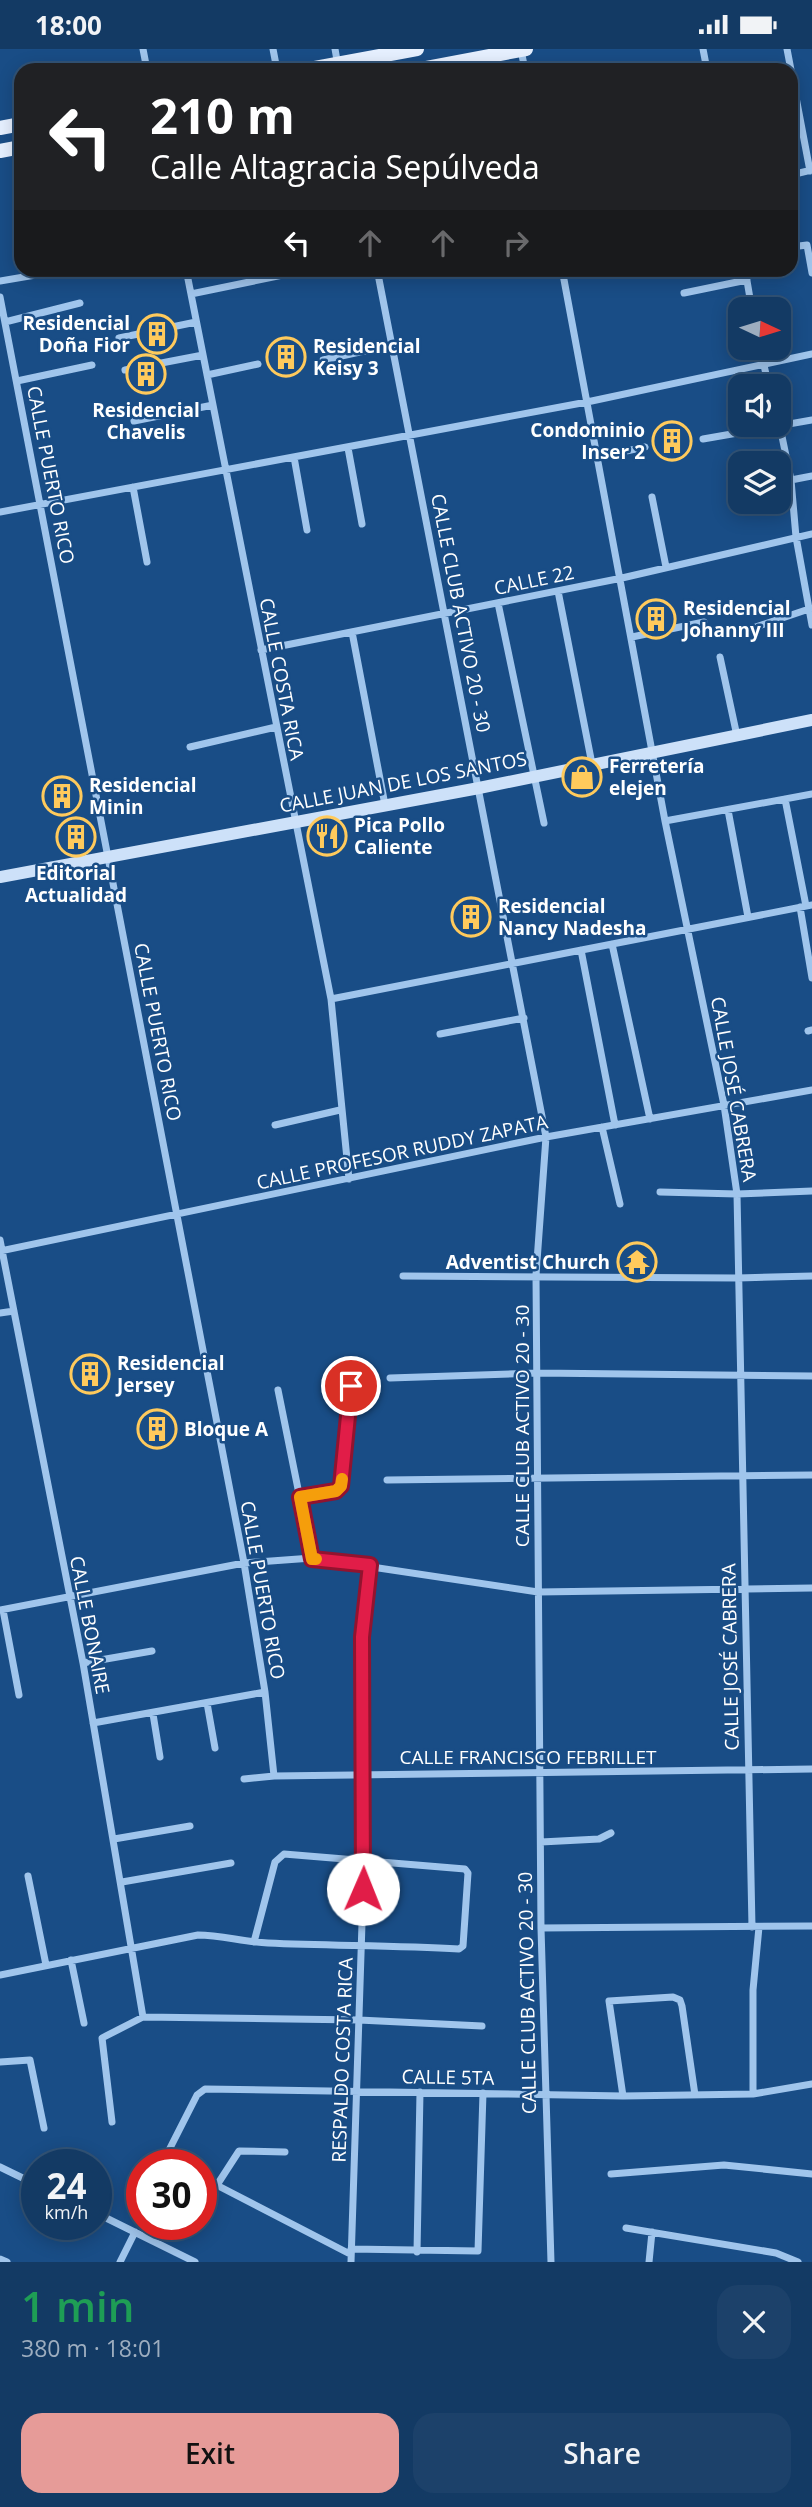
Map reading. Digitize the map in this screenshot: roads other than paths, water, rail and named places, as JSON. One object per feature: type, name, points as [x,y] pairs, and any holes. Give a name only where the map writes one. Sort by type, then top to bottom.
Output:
[{"type":"main road","points":[[338,61],[417,49]]},
{"type":"main road","points":[[453,63],[526,49]]},
{"type":"street","points":[[798,105],[811,171]]},
{"type":"street","points":[[798,246],[807,245],[812,273]]},
{"type":"street","points":[[0,281],[23,277]]},
{"type":"street","name":"CALLE COSTA RICA","points":[[188,277],[331,999],[349,1179]]},
{"type":"street","points":[[191,294],[273,277]]},
{"type":"street","name":"CALLE CLUB ACTIVO 20 - 30","points":[[379,277],[546,1137],[536,1275],[541,1928],[551,2262]]},
{"type":"street","name":"CALLE JOSÉ CABRERA","points":[[564,277],[622,577],[665,821],[724,1105],[737,1194],[740,1476],[755,1927],[753,2094]]},
{"type":"street","points":[[746,277],[750,297]]},
{"type":"street","points":[[684,293],[747,281]]},
{"type":"street","name":"CALLE PUERTO RICO","points":[[0,297],[244,1563],[265,1692],[274,1776]]},
{"type":"street","points":[[5,322],[80,303]]},
{"type":"street","points":[[119,338],[196,322]]},
{"type":"street","points":[[323,360],[392,345]]},
{"type":"street","points":[[0,512],[587,402],[812,353]]},
{"type":"street","points":[[125,370],[203,355]]},
{"type":"street","points":[[763,363],[766,374]]},
{"type":"street","points":[[206,375],[258,364]]},
{"type":"street","points":[[17,381],[92,365]]},
{"type":"street","points":[[134,421],[213,405]]},
{"type":"street","points":[[791,423],[812,421]]},
{"type":"street","points":[[703,439],[728,434]]},
{"type":"street","points":[[348,447],[362,524]]},
{"type":"street","points":[[598,457],[645,447]]},
{"type":"street","points":[[294,457],[307,530]]},
{"type":"street","points":[[812,476],[791,480],[796,537],[812,625]]},
{"type":"street","points":[[133,487],[147,562]]},
{"type":"street","points":[[652,498],[666,567]]},
{"type":"street","name":"CALLE 22","points":[[261,650],[444,615],[812,534]]},
{"type":"street","points":[[558,591],[592,764]]},
{"type":"street","points":[[498,603],[544,823]]},
{"type":"street","points":[[735,633],[809,609]]},
{"type":"street","points":[[632,637],[704,622]]},
{"type":"street","points":[[352,632],[386,805]]},
{"type":"street","points":[[720,657],[737,736]]},
{"type":"street","name":"CALLE JUAN DE LOS SANTOS","points":[[0,877],[480,788],[812,720]]},
{"type":"street","points":[[190,747],[276,727]]},
{"type":"street","points":[[665,821],[812,795]]},
{"type":"street","points":[[785,799],[806,906],[812,978]]},
{"type":"street","points":[[728,810],[748,917]]},
{"type":"street","points":[[331,999],[806,906]]},
{"type":"street","points":[[612,944],[650,1119]]},
{"type":"street","points":[[581,950],[615,1125]]},
{"type":"street","points":[[440,1034],[524,1018]]},
{"type":"street","name":"CALLE PROFESOR RUDDY ZAPATA","points":[[1,1250],[546,1137],[812,1090]]},
{"type":"street","points":[[275,1125],[340,1110]]},
{"type":"street","points":[[602,1127],[620,1205]]},
{"type":"street","points":[[660,1192],[737,1194],[812,1191]]},
{"type":"street","name":"CALLE BONAIRE","points":[[0,1240],[83,1663],[143,2017]]},
{"type":"street","points":[[403,1276],[536,1275],[738,1279],[812,1276]]},
{"type":"street","points":[[0,1313],[14,1311]]},
{"type":"street","points":[[300,1497],[336,1491],[341,1486],[354,1361]]},
{"type":"street","points":[[390,1378],[537,1373],[812,1377]]},
{"type":"street","points":[[278,1390],[312,1559]]},
{"type":"street","points":[[387,1480],[812,1475]]},
{"type":"street","points":[[19,1695],[2,1610],[244,1563],[312,1559],[370,1565],[538,1592],[812,1588]]},
{"type":"street","name":"RESPALDO COSTA RICA","points":[[351,2255],[364,1862],[362,1637],[370,1565]]},
{"type":"street","points":[[83,1663],[152,1651]]},
{"type":"street","points":[[93,1723],[265,1692]]},
{"type":"street","points":[[206,1703],[215,1748]]},
{"type":"street","points":[[153,1714],[160,1757]]},
{"type":"street","name":"CALLE FRANCISCO FEBRILLET","points":[[244,1779],[364,1774],[812,1769]]},
{"type":"street","points":[[114,1839],[190,1826]]},
{"type":"street","points":[[541,1842],[599,1839],[611,1833]]},
{"type":"street","points":[[0,1975],[198,1935],[254,1942],[462,1948],[467,1870],[284,1854],[278,1857],[254,1942]]},
{"type":"street","points":[[122,1882],[231,1863]]},
{"type":"street","points":[[28,1876],[46,1965]]},
{"type":"street","points":[[541,1928],[812,1926]]},
{"type":"street","points":[[71,1960],[84,2023]]},
{"type":"street","points":[[623,2096],[609,2001],[673,1997],[680,2000],[695,2095]]},
{"type":"street","points":[[112,2122],[102,2038],[143,2017],[359,2020],[482,2026]]},
{"type":"street","points":[[0,2062],[30,2060],[44,2128]]},
{"type":"street","name":"CALLE 5TA","points":[[171,2149],[200,2091],[356,2090],[623,2096],[753,2094],[812,2084]]},
{"type":"street","points":[[417,2252],[420,2092]]},
{"type":"street","points":[[285,2153],[239,2151],[217,2185],[351,2255],[478,2251],[483,2093]]},
{"type":"street","points":[[611,2174],[724,2165],[812,2173]]},
{"type":"street","points":[[0,2167],[21,2177]]},
{"type":"street","points":[[626,2228],[776,2253],[798,2262]]},
{"type":"street","points":[[649,2262],[652,2232]]},
{"type":"street","points":[[120,2262],[131,2240]]},
{"type":"street","points":[[151,2240],[195,2262]]},
{"type":"street","points":[[0,2259],[7,2262]]},
{"type":"place","name":"Residencial Doña Fior","points":[[157,334]]},
{"type":"place","name":"Residencial Keisy 3","points":[[286,357]]},
{"type":"place","name":"Residencial Chavelis","points":[[146,374]]},
{"type":"place","name":"Condominio Inser 2","points":[[672,441]]},
{"type":"place","name":"Residencial Johanny III","points":[[656,619]]},
{"type":"place","name":"Ferretería elejen","points":[[582,777]]},
{"type":"place","name":"Residencial Minin","points":[[62,796]]},
{"type":"place","name":"Pica Pollo Caliente","points":[[327,836]]},
{"type":"place","name":"Editorial Actualidad","points":[[76,837]]},
{"type":"place","name":"Residencial Nancy Nadesha","points":[[471,917]]},
{"type":"place","name":"Adventist Church","points":[[637,1262]]},
{"type":"place","name":"Residencial Jersey","points":[[90,1374]]},
{"type":"place","name":"Bloque A","points":[[157,1429]]}]
